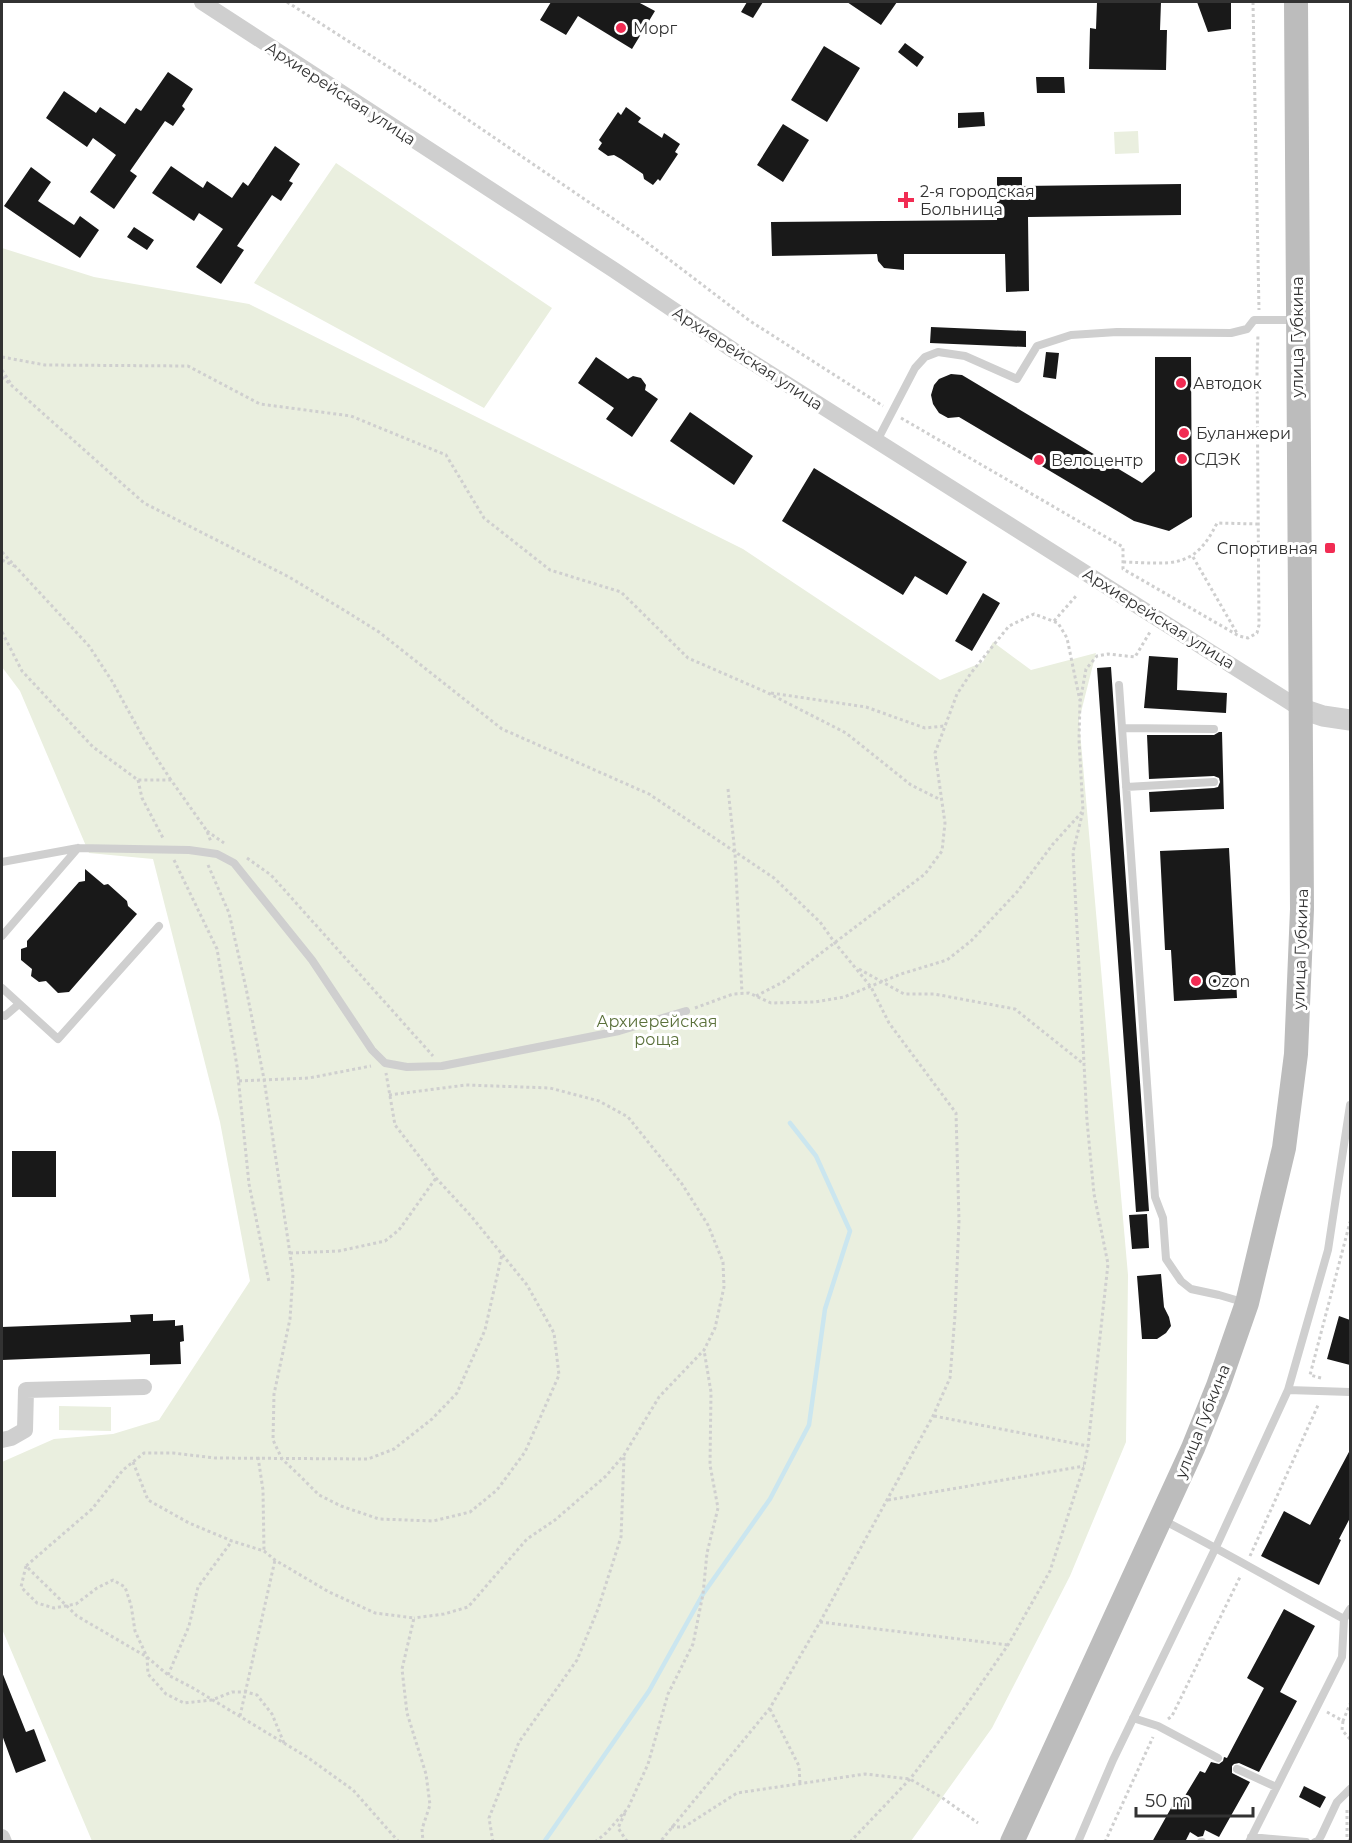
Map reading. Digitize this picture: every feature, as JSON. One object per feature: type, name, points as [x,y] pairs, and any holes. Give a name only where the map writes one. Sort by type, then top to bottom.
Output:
[{"type":"main road","name":"улица Губкина","points":[[1012,1842],[1161,1518],[1218,1386],[1247,1303],[1284,1148],[1296,1054],[1302,909],[1296,2]]},
{"type":"street","name":"Архиерейская улица","points":[[202,2],[707,333],[1299,708]]},
{"type":"street","points":[[1299,708],[1323,716],[1350,720]]},
{"type":"street","points":[[2,1440],[25,1430],[26,1390],[144,1387]]},
{"type":"street","points":[[2,1837],[4,1842]]},
{"type":"lane","points":[[877,441],[915,368],[925,357],[939,352],[966,356],[1017,379],[1037,346],[1071,336],[1117,332],[1231,333],[1247,329],[1254,320],[1297,320]]},
{"type":"lane","points":[[1119,686],[1155,1197],[1162,1218],[1166,1259],[1180,1281],[1191,1289],[1247,1303]]},
{"type":"lane","points":[[1122,728],[1214,729]]},
{"type":"lane","points":[[1126,787],[1214,782]]},
{"type":"lane","points":[[2,936],[78,848]]},
{"type":"lane","points":[[2,862],[78,848],[169,850],[217,854],[234,863],[261,894],[312,960],[372,1050],[385,1063],[407,1067],[442,1066],[619,1031],[686,1011]]},
{"type":"lane","points":[[2,988],[58,1039],[159,926]]},
{"type":"lane","points":[[2,1015],[6,1016],[19,1004]]},
{"type":"lane","points":[[1078,1842],[1133,1718],[1216,1547],[1288,1390],[1328,1250],[1350,1105]]},
{"type":"lane","points":[[1288,1390],[1350,1392]]},
{"type":"lane","points":[[1161,1518],[1344,1619]]},
{"type":"lane","points":[[1306,1842],[1250,1839],[1342,1657],[1344,1619],[1350,1609]]},
{"type":"lane","points":[[1133,1718],[1158,1726],[1218,1758]]},
{"type":"lane","points":[[1237,1769],[1276,1787]]},
{"type":"lane","points":[[1316,1842],[1337,1802],[1350,1789]]},
{"type":"path","points":[[286,2],[420,87],[637,235],[750,321],[892,413],[1123,547],[1123,569],[1239,636],[1248,638],[1257,633],[1259,625],[1257,368],[1259,320],[1253,2]]},
{"type":"path","points":[[2,357],[45,365],[188,366],[260,404],[351,416],[446,455],[484,518],[550,570],[621,592],[688,658],[766,692],[846,733],[911,785],[941,800]]},
{"type":"path","points":[[2,370],[15,390]]},
{"type":"path","points":[[2,377],[144,503],[289,577],[379,632],[502,729],[649,794],[774,878],[820,922],[871,987],[889,1023],[956,1113],[959,1221],[950,1378],[933,1416],[770,1708],[660,1841]]},
{"type":"path","points":[[1123,562],[1170,563],[1192,557],[1209,540],[1217,523],[1258,524]]},
{"type":"path","points":[[2,552],[89,646],[112,681],[144,739],[207,831],[217,854]]},
{"type":"path","points":[[1192,557],[1239,636]]},
{"type":"path","points":[[2,560],[16,567]]},
{"type":"path","points":[[1054,621],[1076,596]]},
{"type":"path","points":[[756,996],[783,982],[925,874],[942,851],[945,823],[935,753],[957,694],[1009,626],[1034,614],[1058,623],[1067,639],[1080,702]]},
{"type":"path","points":[[2,632],[22,671],[93,747],[138,780],[171,780]]},
{"type":"path","points":[[850,1842],[910,1779],[963,1710],[1008,1645],[1050,1571],[1084,1466],[1108,1264],[1094,1194],[1087,1121],[1073,852],[1083,811],[1079,740],[1080,702],[1086,669],[1097,656],[1108,654],[1135,657],[1150,632]]},
{"type":"path","points":[[766,692],[866,707],[925,728],[944,726]]},
{"type":"path","points":[[138,780],[142,798],[217,949],[239,1081],[249,1184],[269,1282]]},
{"type":"path","points":[[728,789],[735,853],[742,993]]},
{"type":"path","points":[[686,1011],[733,994],[742,993],[749,993],[771,1003],[815,1002],[843,998],[882,981],[947,960],[971,941],[1017,892],[1053,844],[1083,811]]},
{"type":"path","points":[[207,831],[225,844]]},
{"type":"path","points":[[203,852],[229,913],[264,1079],[293,1274],[290,1319],[274,1394],[273,1440],[282,1459],[319,1495],[341,1506],[379,1519],[433,1521],[470,1512],[497,1490],[525,1452],[559,1374],[554,1333],[527,1285],[471,1216],[436,1178],[395,1125],[385,1063],[309,1078],[264,1079],[239,1081]]},
{"type":"path","points":[[243,856],[271,875],[442,1066]]},
{"type":"path","points":[[856,968],[904,994],[934,994],[1015,1009],[1085,1065]]},
{"type":"path","points":[[133,1462],[148,1500],[189,1523],[232,1541],[264,1551],[329,1592],[375,1613],[414,1618],[444,1614],[468,1607],[527,1539],[555,1520],[606,1476],[624,1455],[659,1397],[704,1350],[715,1328],[724,1287],[723,1262],[708,1226],[682,1184],[628,1118],[599,1101],[550,1088],[466,1085],[389,1095]]},
{"type":"path","points":[[290,1253],[339,1251],[386,1241],[399,1230],[436,1178]]},
{"type":"path","points":[[1105,1842],[1158,1726],[1172,1716],[1246,1565],[1324,1391],[1322,1378],[1310,1375],[1350,1222]]},
{"type":"path","points":[[285,1744],[272,1714],[257,1695],[232,1692],[212,1700],[184,1703],[166,1694],[147,1674],[147,1657],[135,1631],[131,1605],[125,1587],[113,1580],[97,1588],[76,1604],[54,1608],[36,1603],[21,1587],[26,1566],[92,1509],[123,1470],[144,1453],[173,1453],[215,1458],[368,1459],[393,1449],[432,1419],[457,1393],[485,1330],[502,1254]]},
{"type":"path","points":[[606,1833],[618,1828],[628,1808],[648,1764],[669,1694],[693,1644],[703,1594],[707,1553],[718,1508],[711,1465],[711,1392],[704,1350]]},
{"type":"path","points":[[933,1416],[1088,1446]]},
{"type":"path","points":[[493,1842],[489,1818],[519,1742],[577,1660],[598,1608],[621,1537],[624,1455]]},
{"type":"path","points":[[258,1457],[263,1490],[264,1551]]},
{"type":"path","points":[[887,1500],[1084,1466]]},
{"type":"path","points":[[168,1675],[189,1626],[198,1587],[232,1541]]},
{"type":"path","points":[[240,1716],[275,1560]]},
{"type":"path","points":[[26,1566],[77,1616],[147,1657],[168,1675],[240,1716],[353,1790],[399,1842]]},
{"type":"path","points":[[414,1618],[402,1669],[406,1713],[426,1774],[430,1805],[422,1829],[423,1842]]},
{"type":"path","points":[[820,1622],[1008,1645]]},
{"type":"path","points":[[1350,1704],[1343,1720],[1342,1730],[1350,1738]]},
{"type":"path","points":[[1317,1707],[1343,1720]]},
{"type":"path","points":[[770,1708],[799,1766],[800,1784]]},
{"type":"path","points":[[671,1827],[684,1827],[736,1793],[865,1774],[910,1779],[978,1823]]},
{"type":"path","points":[[595,1842],[628,1808]]},
{"type":"path","points":[[1347,1810],[1347,1839],[1350,1840]]},
{"type":"path","points":[[618,1828],[629,1842]]},
{"type":"green space","points":[[1138,131],[1139,153],[1115,154],[1114,132]]},
{"type":"green space","points":[[336,163],[552,308],[484,408],[254,283]]},
{"type":"green space","name":"Архиерейская роща","points":[[2,248],[94,277],[249,304],[743,549],[940,680],[983,662],[993,642],[1031,670],[1096,653],[1079,720],[1128,1275],[1126,1442],[1070,1576],[992,1728],[911,1841],[92,1841],[2,1629],[2,1462],[54,1439],[113,1434],[159,1420],[250,1281],[220,1122],[153,859],[89,853],[20,691],[2,667]]},
{"type":"green space","points":[[59,1406],[111,1407],[111,1431],[59,1430]]},
{"type":"building","name":"Морг","points":[[551,2],[638,2],[655,11],[632,49],[578,16],[566,35],[540,20]]},
{"type":"building","points":[[747,2],[763,2],[753,18],[741,12]]},
{"type":"building","points":[[847,2],[897,2],[881,25]]},
{"type":"building","points":[[1097,2],[1161,2],[1160,30],[1167,30],[1166,70],[1089,69],[1090,28],[1096,29]]},
{"type":"building","points":[[1197,2],[1231,2],[1231,29],[1208,32]]},
{"type":"building","points":[[905,43],[924,57],[917,67],[898,52]]},
{"type":"building","points":[[824,46],[860,68],[827,122],[791,100]]},
{"type":"building","points":[[168,72],[193,89],[182,106],[185,109],[173,126],[165,121],[130,171],[137,176],[114,209],[90,192],[116,155],[93,138],[87,147],[46,118],[64,91],[96,113],[100,107],[125,124],[136,108],[141,111]]},
{"type":"building","points":[[1036,77],[1064,77],[1065,93],[1037,93]]},
{"type":"building","points":[[626,107],[641,118],[638,122],[662,138],[664,133],[680,144],[675,152],[678,154],[660,181],[658,179],[653,185],[644,179],[643,174],[621,159],[614,155],[608,156],[598,149],[602,143],[599,140],[618,112],[621,115]]},
{"type":"building","points":[[984,112],[985,126],[958,128],[958,113]]},
{"type":"building","points":[[783,124],[809,140],[783,182],[757,165]]},
{"type":"building","points":[[275,146],[300,164],[289,181],[293,183],[281,201],[272,195],[237,246],[244,250],[221,284],[196,267],[223,229],[199,213],[194,221],[152,193],[171,166],[203,188],[207,181],[232,198],[243,182],[248,186]]},
{"type":"building","points":[[31,167],[51,182],[38,201],[74,225],[80,216],[99,230],[80,258],[4,206]]},
{"type":"building","points":[[997,177],[1022,177],[1022,186],[1181,184],[1181,215],[1028,217],[1029,291],[1006,292],[1005,254],[904,254],[904,270],[884,268],[878,261],[877,254],[772,256],[771,222],[997,220]]},
{"type":"building","points":[[134,227],[154,240],[147,250],[127,237]]},
{"type":"building","points":[[931,327],[1026,331],[1026,347],[930,343]]},
{"type":"building","points":[[1046,352],[1059,353],[1056,379],[1043,377]]},
{"type":"building","points":[[596,357],[628,379],[633,376],[641,378],[646,385],[645,390],[658,399],[632,437],[606,419],[614,408],[578,383]]},
{"type":"building","points":[[1155,357],[1191,357],[1192,517],[1169,531],[1134,521],[959,417],[948,418],[939,413],[933,404],[931,395],[939,379],[951,374],[962,375],[1142,483],[1155,471]]},
{"type":"building","points":[[690,412],[753,456],[734,485],[670,441]]},
{"type":"building","points":[[814,468],[967,562],[947,595],[915,576],[903,595],[782,521]]},
{"type":"building","points":[[983,593],[1000,603],[972,651],[955,641]]},
{"type":"building","points":[[1149,656],[1178,658],[1177,690],[1227,693],[1226,713],[1144,708]]},
{"type":"building","points":[[1111,667],[1149,1211],[1136,1212],[1097,668]]},
{"type":"building","points":[[1222,732],[1224,809],[1150,812],[1149,792],[1214,788],[1218,787],[1220,782],[1219,778],[1214,776],[1149,779],[1147,735],[1214,735]]},
{"type":"building","points":[[1229,848],[1237,998],[1174,1001],[1171,950],[1165,950],[1160,851]]},
{"type":"building","points":[[85,869],[104,885],[108,884],[127,901],[128,906],[137,914],[69,992],[58,993],[46,981],[39,982],[31,976],[32,969],[21,960],[21,949],[27,947],[27,941],[79,882],[85,881]]},
{"type":"building","points":[[12,1151],[56,1151],[56,1197],[12,1197]]},
{"type":"building","points":[[1147,1214],[1149,1248],[1132,1249],[1129,1215]]},
{"type":"building","points":[[1161,1274],[1164,1307],[1171,1326],[1157,1339],[1142,1339],[1137,1276]]},
{"type":"building","points":[[153,1314],[153,1321],[175,1320],[175,1326],[183,1325],[184,1341],[180,1342],[181,1364],[150,1365],[150,1354],[2,1360],[2,1327],[131,1322],[130,1315]]},
{"type":"building","points":[[1339,1316],[1350,1320],[1350,1365],[1327,1359]]},
{"type":"building","points":[[1350,1450],[1350,1518],[1319,1585],[1261,1556],[1284,1511],[1310,1525]]},
{"type":"building","points":[[1284,1609],[1315,1626],[1280,1692],[1297,1701],[1259,1772],[1239,1763],[1232,1766],[1232,1773],[1250,1782],[1219,1837],[1205,1830],[1203,1836],[1198,1837],[1190,1832],[1185,1842],[1152,1842],[1175,1801],[1180,1804],[1200,1771],[1205,1773],[1211,1762],[1219,1764],[1224,1757],[1227,1758],[1264,1688],[1247,1678]]},
{"type":"building","points":[[2,1672],[26,1732],[34,1729],[46,1761],[16,1773],[2,1735]]},
{"type":"building","points":[[1304,1786],[1326,1797],[1320,1808],[1299,1797]]},
{"type":"waterway","points":[[544,1842],[649,1691],[703,1594],[770,1499],[809,1425],[825,1309],[850,1231],[816,1156],[790,1123]]},
{"type":"place","name":"Морг","points":[[621,28]]},
{"type":"place","name":"2-я городская Больница","points":[[906,200]]},
{"type":"place","name":"Автодок","points":[[1181,383]]},
{"type":"place","name":"Буланжери","points":[[1184,433]]},
{"type":"place","name":"СДЭК","points":[[1182,459]]},
{"type":"place","name":"Велоцентр","points":[[1039,460]]},
{"type":"place","name":"Спортивная","points":[[1330,548]]},
{"type":"place","name":"Ozon","points":[[1196,981]]}]
